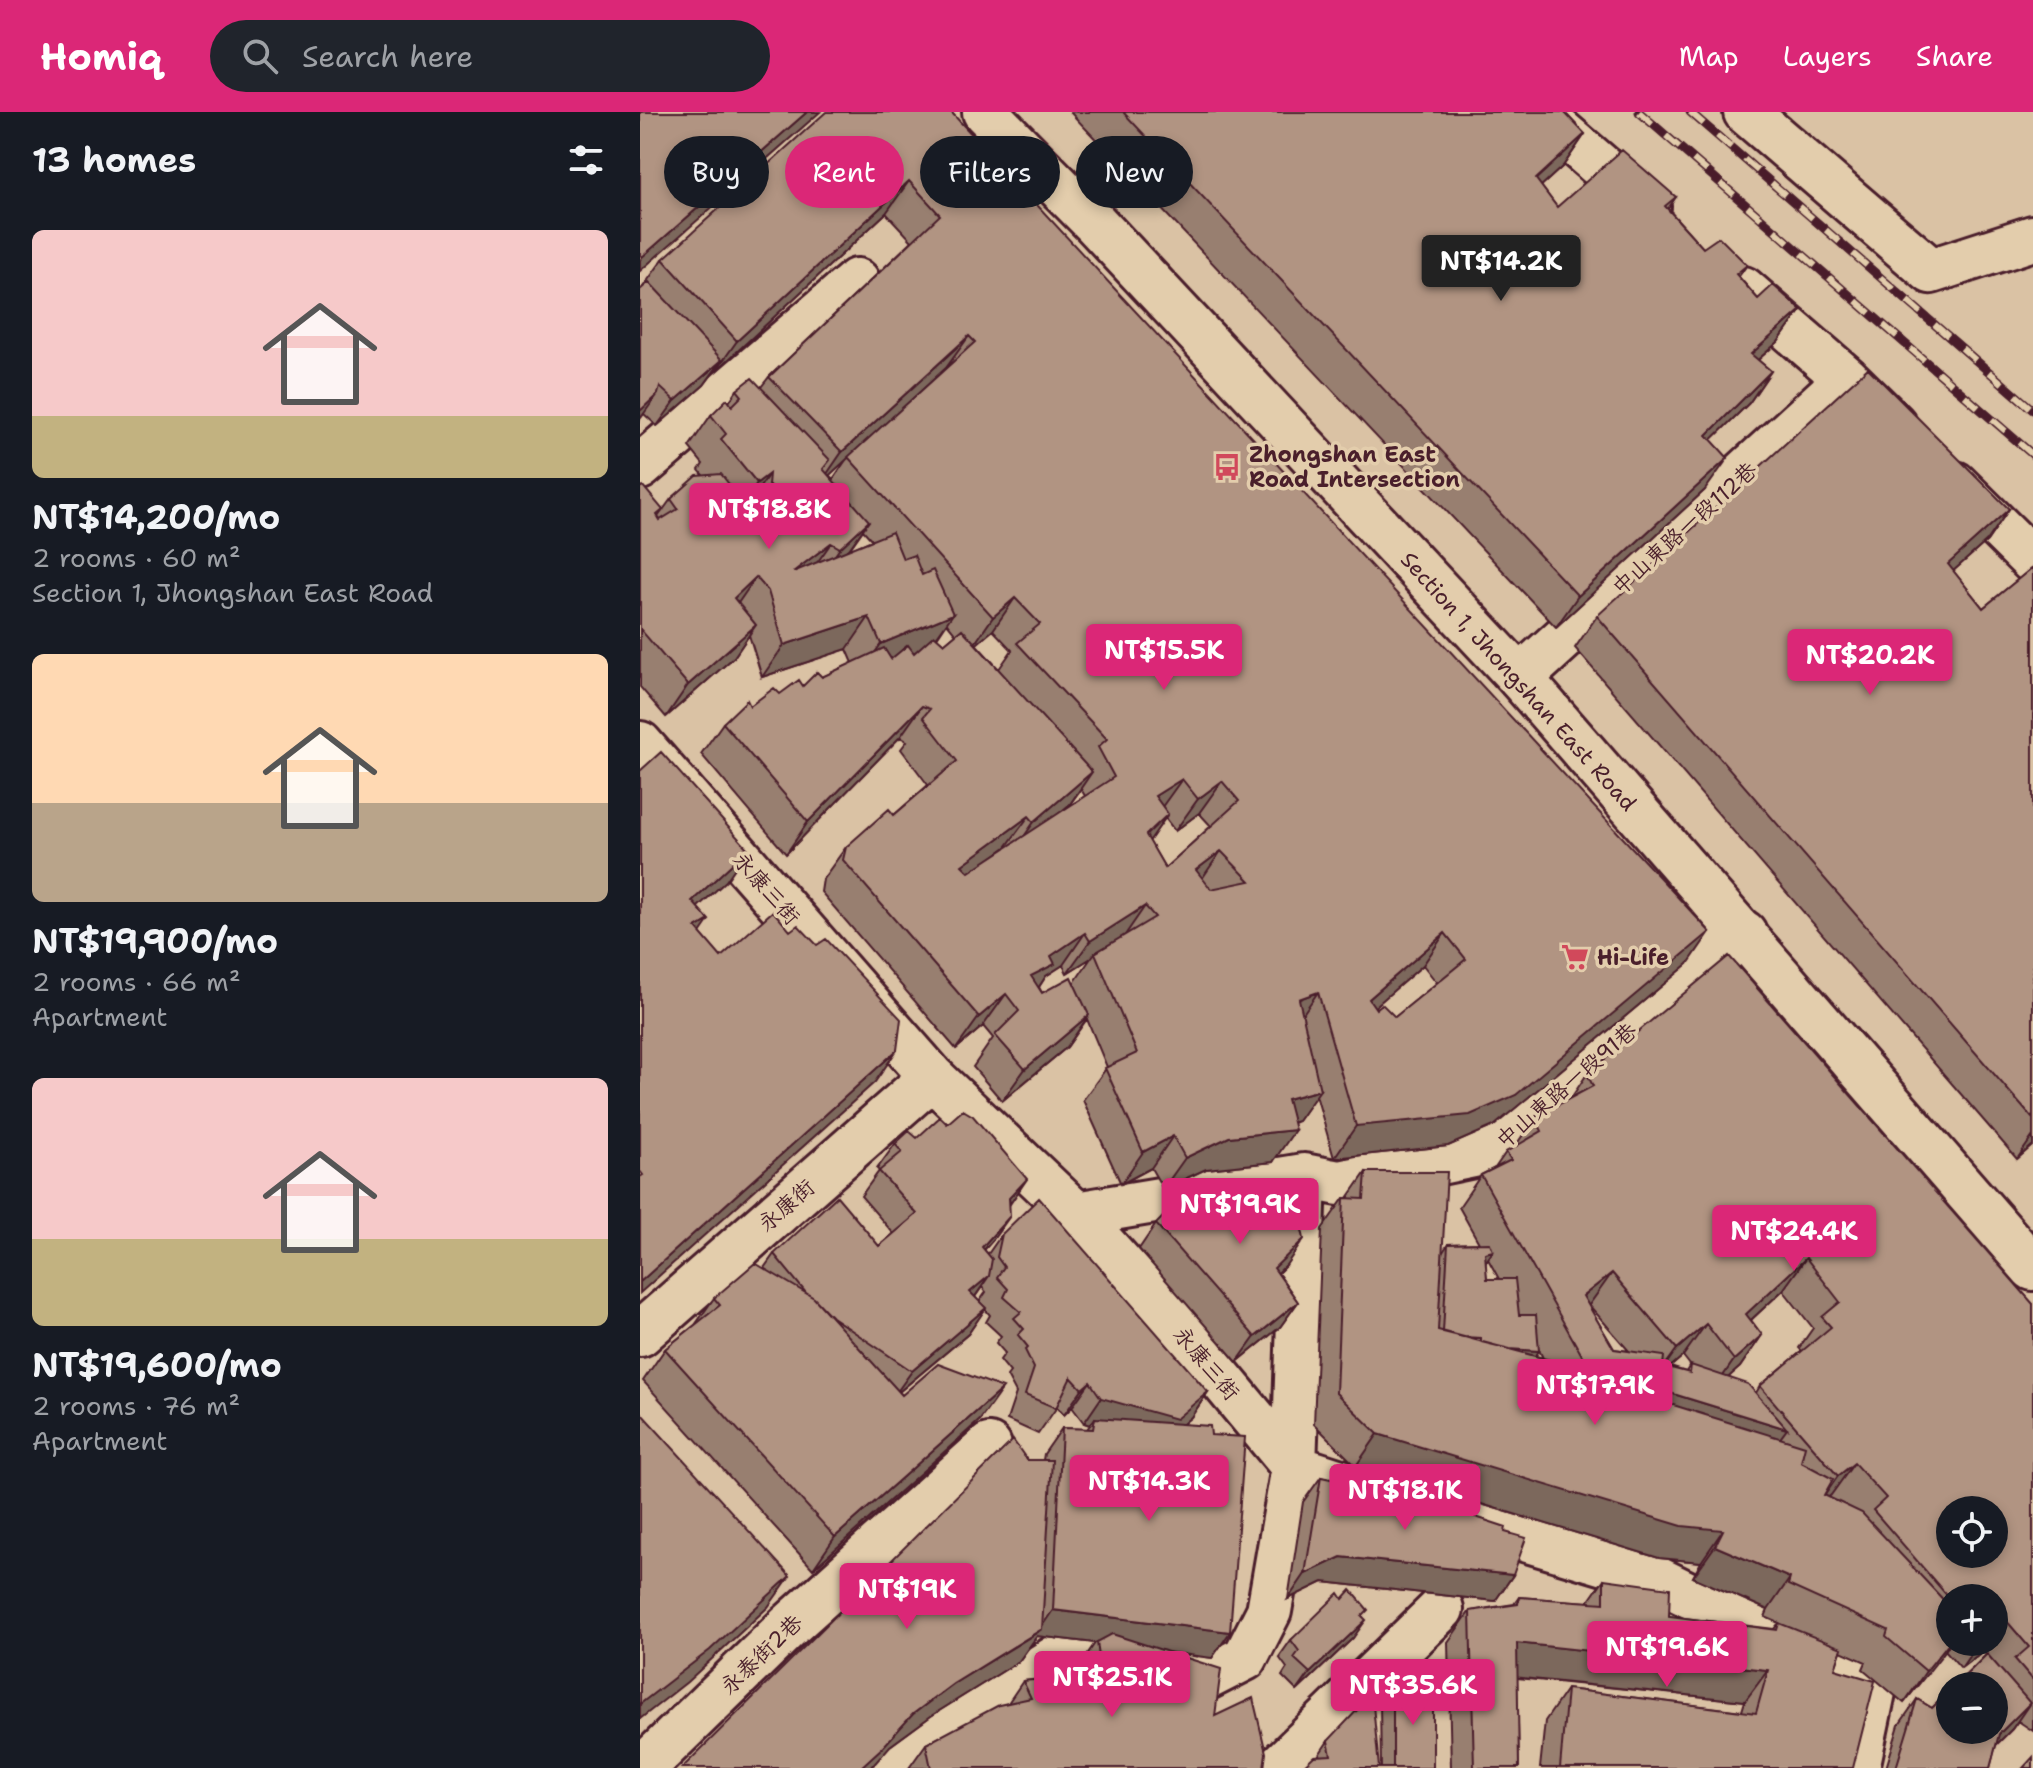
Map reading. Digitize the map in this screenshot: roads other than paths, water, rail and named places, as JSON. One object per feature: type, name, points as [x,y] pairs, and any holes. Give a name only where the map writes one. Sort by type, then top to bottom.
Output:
[{"type":"main road","name":"Section 1, Jhongshan East Road","points":[[985,112],[1105,233],[1520,678],[2033,1268]]},
{"type":"main road","points":[[1538,112],[1681,235]]},
{"type":"main road","points":[[1746,112],[1931,271],[2033,238]]},
{"type":"main road","points":[[1717,266],[1847,379],[2033,561]]},
{"type":"main road","points":[[640,467],[857,281]]},
{"type":"main road","name":"中山東路一段112巷","points":[[1520,678],[1847,379]]},
{"type":"main road","name":"永康三街","points":[[640,744],[932,1077],[1076,1214],[1177,1326],[1294,1467]]},
{"type":"main road","name":"中山東路一段91巷","points":[[1076,1214],[1304,1176],[1339,1183],[1488,1152],[1744,933]]},
{"type":"main road","name":"永康街","points":[[640,1334],[932,1077]]},
{"type":"main road","points":[[893,1768],[921,1743],[1065,1652],[1200,1681],[1245,1658],[1269,1611],[1294,1467],[1304,1176]]},
{"type":"main road","name":"永泰街2巷","points":[[643,1768],[780,1613],[989,1446]]},
{"type":"main road","points":[[1294,1467],[1655,1578],[1874,1687],[1857,1768]]},
{"type":"main road","points":[[1278,1768],[1441,1609]]},
{"type":"railway","points":[[1639,112],[2033,455]]},
{"type":"railway","points":[[1690,112],[2033,410]]},
{"type":"place","name":"Zhongshan East Road Intersection","points":[[1227,467]]},
{"type":"place","name":"Hi-Life","points":[[1575,957]]}]
